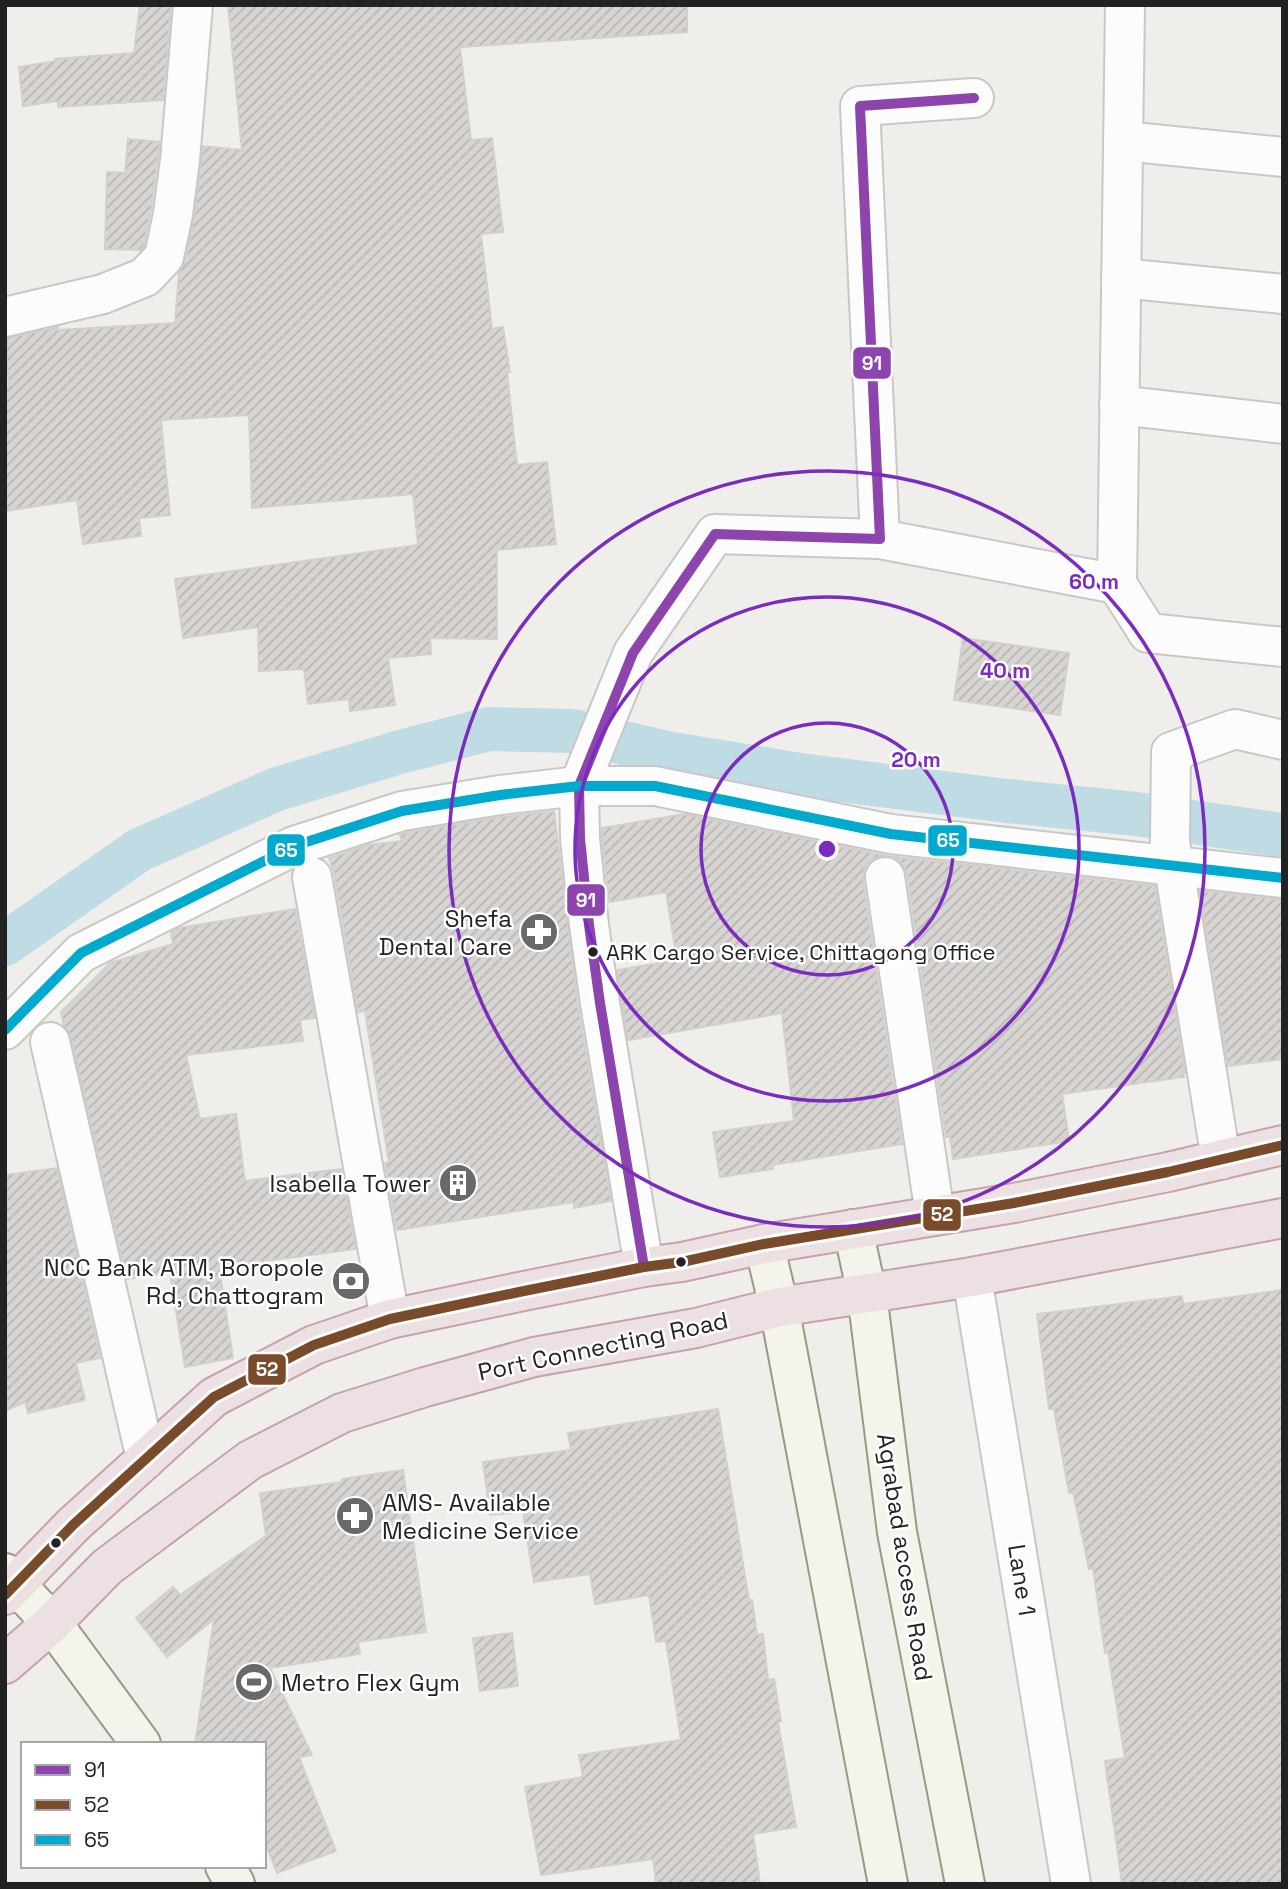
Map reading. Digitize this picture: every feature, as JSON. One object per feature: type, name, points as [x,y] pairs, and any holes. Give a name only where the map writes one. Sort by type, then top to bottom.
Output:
[{"type":"highway","points":[[9,1585],[214,1397],[314,1345],[390,1319],[764,1244],[1027,1200],[1283,1145]]},
{"type":"highway","name":"Port Connecting Road","points":[[5,1664],[52,1623],[107,1567],[250,1460],[342,1413],[534,1357],[696,1328],[779,1307],[972,1277],[1283,1218]]},
{"type":"main road","name":"Agrabad access Road","points":[[853,1229],[867,1294],[897,1532],[965,1884]]},
{"type":"main road","points":[[764,1244],[779,1307],[888,1884]]},
{"type":"main road","points":[[9,1585],[52,1623],[130,1729]]},
{"type":"main road","points":[[226,1868],[235,1884]]},
{"type":"street","points":[[5,317],[103,294],[145,277],[164,257],[180,160],[193,5]]},
{"type":"street","points":[[1125,5],[1117,584],[1148,633],[1283,647]]},
{"type":"street","points":[[880,539],[860,106],[974,98]]},
{"type":"street","points":[[1123,141],[1283,157]]},
{"type":"street","points":[[1121,278],[1283,294]]},
{"type":"street","points":[[1119,405],[1283,424]]},
{"type":"street","points":[[643,1267],[589,925],[580,839],[579,786],[634,653],[715,534],[880,539],[1117,584]]},
{"type":"street","points":[[1221,1160],[1170,842],[1171,752],[1235,729],[1283,740]]},
{"type":"street","points":[[5,1030],[81,953],[294,846],[402,811],[500,795],[579,786],[655,786],[891,834],[1283,878]]},
{"type":"street","points":[[312,877],[390,1319]]},
{"type":"street","points":[[885,877],[935,1215]]},
{"type":"street","points":[[50,1042],[146,1459]]},
{"type":"street","name":"Lane 1","points":[[972,1277],[1071,1884]]},
{"type":"building","points":[[140,5],[171,5],[163,100],[58,107],[58,101],[23,106],[19,67],[55,59],[134,53]]},
{"type":"building","points":[[228,5],[687,5],[687,32],[460,47],[471,140],[492,138],[503,232],[481,234],[492,329],[503,327],[510,372],[507,372],[517,465],[547,462],[556,544],[497,550],[497,639],[430,638],[431,654],[388,658],[395,705],[350,711],[349,699],[308,704],[304,669],[259,671],[258,627],[183,638],[175,579],[418,545],[413,494],[252,508],[249,415],[161,420],[170,515],[139,518],[141,536],[83,544],[77,500],[5,511],[5,387],[9,387],[5,338],[58,327],[58,330],[175,323],[179,273],[185,261],[194,218],[203,146],[242,150]]},
{"type":"building","points":[[128,139],[160,142],[144,246],[141,250],[105,249],[107,172],[125,173]]},
{"type":"building","points":[[963,638],[1069,653],[1060,715],[954,700]]},
{"type":"building","points":[[554,811],[578,1006],[611,1201],[574,1208],[574,1202],[397,1230],[385,1163],[389,1163],[365,1011],[358,1012],[334,873],[329,858],[367,845],[402,841],[400,835],[407,832]]},
{"type":"building","points":[[684,814],[888,856],[1155,886],[1184,1077],[1062,1094],[1069,1141],[953,1159],[950,1137],[946,1137],[907,874],[902,864],[894,857],[881,856],[871,860],[865,868],[863,880],[902,1144],[772,1165],[773,1169],[720,1177],[713,1132],[794,1121],[782,1013],[628,1040],[617,970],[677,960],[666,892],[609,902],[602,838],[602,828]]},
{"type":"building","points":[[1200,891],[1283,900],[1283,1059],[1228,1066]]},
{"type":"building","points":[[295,909],[315,1018],[300,1020],[303,1041],[186,1055],[200,1119],[236,1114],[245,1181],[341,1169],[356,1249],[219,1267],[233,1358],[185,1367],[170,1273],[127,1279],[71,1037],[64,1026],[61,1012],[110,963],[173,944],[171,932],[179,928]]},
{"type":"building","points":[[57,1168],[100,1358],[76,1363],[85,1400],[28,1413],[25,1402],[5,1411],[5,1175]]},
{"type":"building","points":[[1283,1290],[1283,1884],[1122,1884],[1105,1761],[1125,1758],[1108,1652],[1105,1653],[1093,1568],[1089,1569],[1073,1492],[1069,1493],[1054,1409],[1049,1409],[1037,1314],[1182,1296],[1183,1304]]},
{"type":"building","points":[[718,1409],[749,1601],[752,1600],[757,1635],[763,1634],[768,1680],[774,1679],[781,1721],[778,1722],[796,1827],[753,1834],[760,1884],[656,1884],[653,1859],[541,1875],[525,1787],[583,1777],[579,1755],[681,1740],[666,1641],[656,1642],[649,1595],[595,1604],[590,1574],[534,1582],[523,1512],[490,1515],[483,1462],[571,1450],[568,1433]]},
{"type":"building","points":[[403,1470],[426,1632],[358,1642],[360,1654],[270,1668],[312,1755],[299,1757],[336,1851],[277,1873],[266,1845],[266,1742],[195,1742],[214,1619],[167,1657],[136,1618],[173,1587],[180,1595],[266,1536],[260,1493],[342,1482],[342,1479]]},
{"type":"building","points":[[512,1633],[518,1686],[480,1691],[473,1638]]},
{"type":"waterway","points":[[5,944],[139,850],[277,789],[400,752],[489,729],[572,731],[666,753],[800,775],[1136,814],[1283,835]]},
{"type":"transit line","name":"91","points":[[644,1267],[589,925],[580,839],[579,786],[633,653],[715,534],[880,539],[860,106],[974,98]]},
{"type":"transit line","name":"65","points":[[5,1030],[81,953],[294,846],[402,811],[500,795],[579,786],[655,786],[891,834],[1283,878]]},
{"type":"transit line","name":"52","points":[[5,1595],[73,1525],[214,1397],[314,1345],[390,1319],[519,1292],[764,1244],[1014,1203],[1168,1172],[1283,1145]]},
{"type":"place","name":"Shefa Dental Care","points":[[539,932]]},
{"type":"place","name":"ARK Cargo Service, Chittagong Office","points":[[593,952]]},
{"type":"place","name":"Isabella Tower","points":[[458,1183]]},
{"type":"place","name":"NCC Bank ATM, Boropole Rd, Chattogram","points":[[351,1281]]},
{"type":"place","name":"AMS- Available Medicine Service","points":[[355,1516]]},
{"type":"place","name":"Metro Flex Gym","points":[[254,1682]]}]
